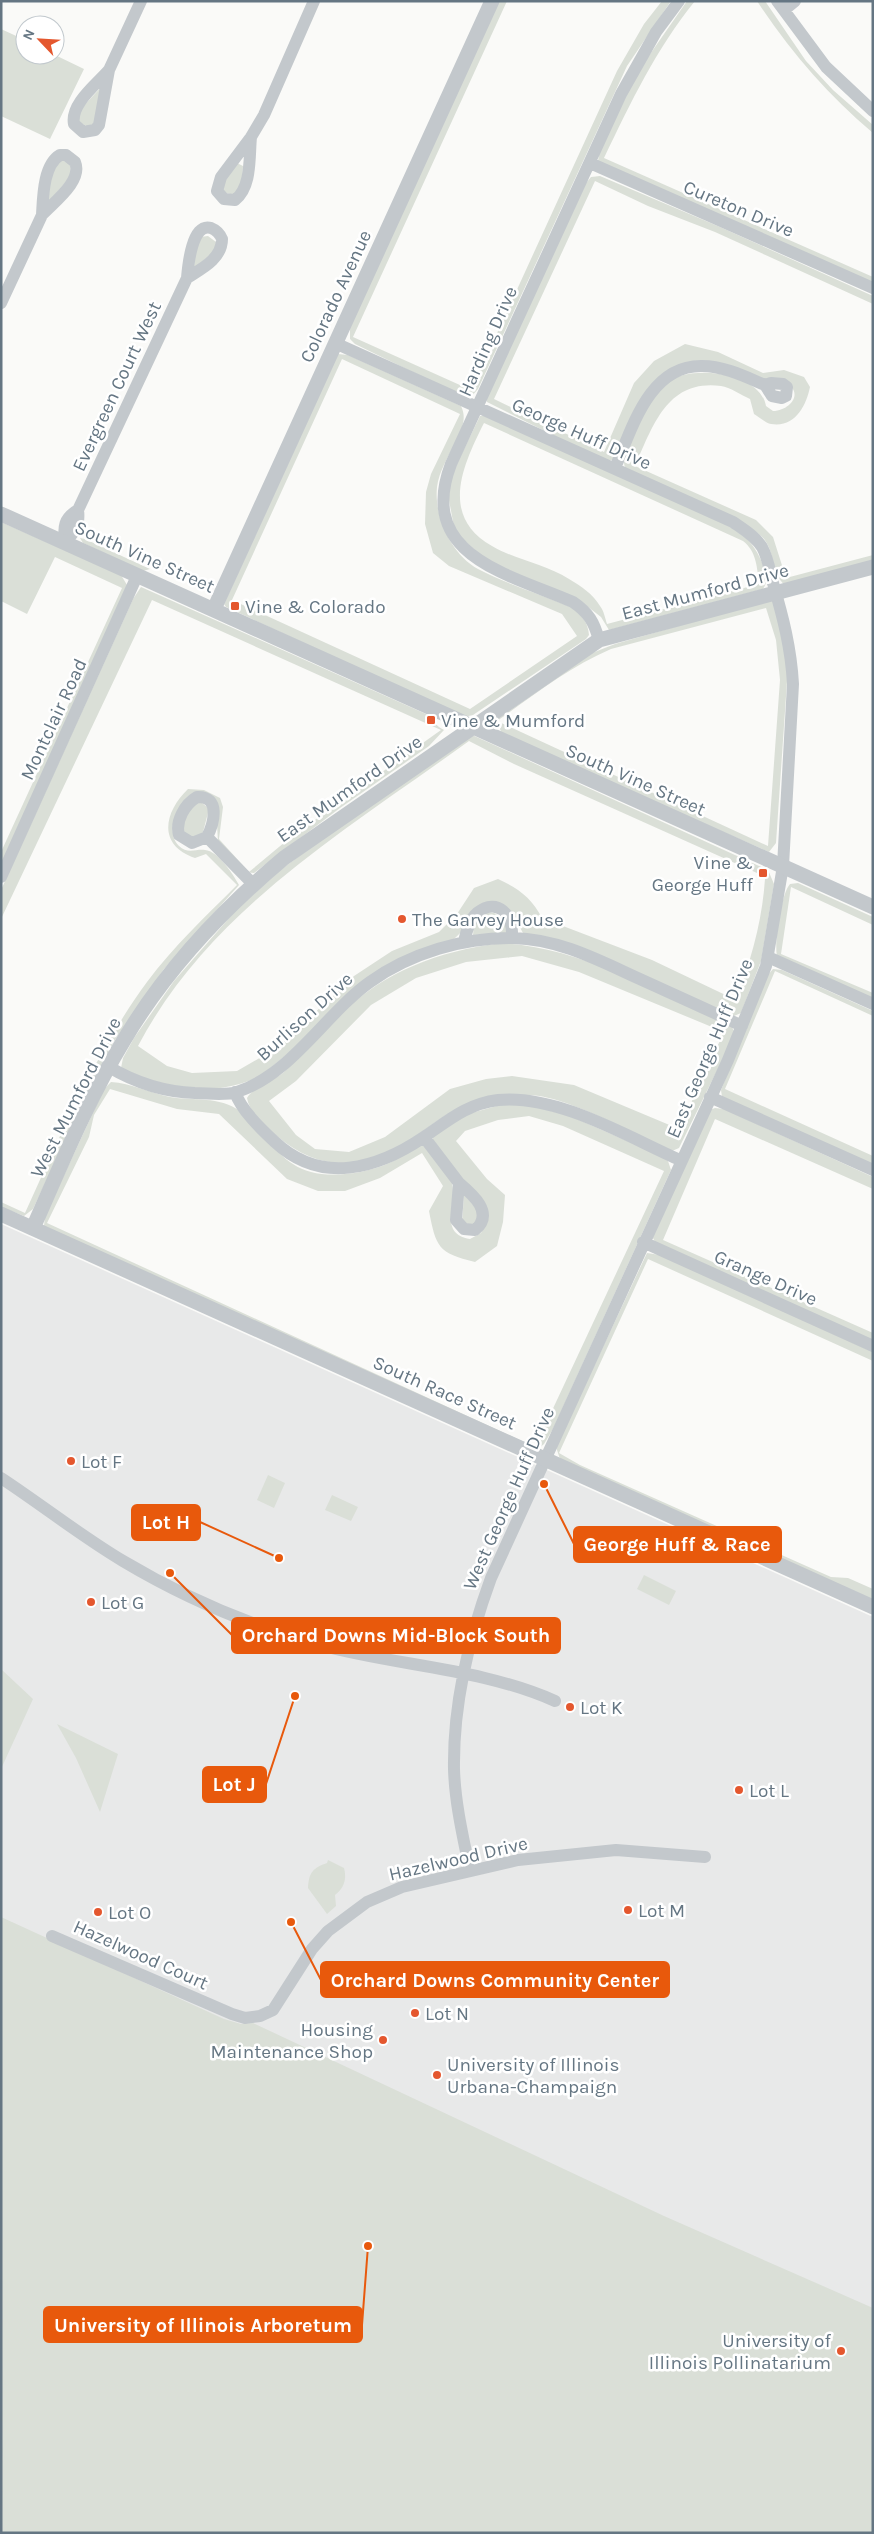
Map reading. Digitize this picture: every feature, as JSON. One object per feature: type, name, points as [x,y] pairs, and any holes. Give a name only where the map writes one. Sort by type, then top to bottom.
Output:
[{"type":"street","points":[[109,70],[141,1]]},
{"type":"street","points":[[251,137],[275,93],[289,56],[314,1]]},
{"type":"street","name":"Colorado Avenue","points":[[214,608],[492,1]]},
{"type":"street","name":"Harding Drive","points":[[599,640],[594,622],[586,611],[573,602],[485,565],[461,547],[448,527],[443,514],[442,496],[444,482],[640,58],[679,1]]},
{"type":"street","points":[[795,1],[780,6],[826,67],[873,111]]},
{"type":"street","name":"Cureton Drive","points":[[590,163],[873,288]]},
{"type":"street","points":[[1,302],[42,215]]},
{"type":"street","name":"Evergreen Court West","points":[[64,542],[63,528],[70,515],[78,510],[187,278]]},
{"type":"street","name":"George Huff Drive","points":[[335,343],[733,522],[748,532],[762,547],[777,594]]},
{"type":"street","points":[[615,468],[646,400],[660,383],[676,372],[690,367],[715,367],[765,385]]},
{"type":"street","name":"South Vine Street","points":[[1,514],[214,608],[471,727],[873,907]]},
{"type":"street","name":"East Mumford Drive","points":[[160,987],[190,950],[253,884],[284,858],[599,640],[873,567]]},
{"type":"street","name":"Montclair Road","points":[[1,877],[138,576]]},
{"type":"street","name":"East George Huff Drive","points":[[680,1160],[742,1026],[768,957],[783,866],[792,684],[788,632],[777,594]]},
{"type":"street","points":[[207,837],[253,884]]},
{"type":"street","points":[[464,942],[467,930],[475,914],[487,908],[499,908],[508,915],[513,926],[512,938]]},
{"type":"street","name":"Burlison Drive","points":[[110,1067],[144,1085],[166,1090],[183,1093],[235,1092],[249,1087],[281,1066],[371,981],[416,958],[464,942],[512,938],[537,941],[575,950],[742,1026]]},
{"type":"street","points":[[768,957],[873,1004]]},
{"type":"street","name":"West Mumford Drive","points":[[33,1228],[93,1098],[123,1041],[160,987]]},
{"type":"street","points":[[235,1092],[241,1104],[289,1155],[314,1166],[347,1168],[388,1158],[424,1137],[449,1118],[465,1109],[480,1103],[520,1100],[560,1107],[680,1160]]},
{"type":"street","points":[[710,1097],[873,1170]]},
{"type":"street","points":[[424,1137],[459,1183]]},
{"type":"street","name":"West George Huff Drive","points":[[470,1871],[460,1826],[454,1769],[454,1735],[464,1674],[482,1603],[491,1578],[680,1160]]},
{"type":"street","name":"South Race Street","points":[[1,1214],[873,1607]]},
{"type":"street","name":"Grange Drive","points":[[643,1242],[873,1346]]},
{"type":"street","points":[[1,1478],[123,1562],[172,1589],[224,1613],[262,1628],[322,1645],[464,1674],[509,1685],[555,1701]]},
{"type":"street","name":"Hazelwood Drive","points":[[214,2007],[245,2018],[260,2016],[273,2010],[312,1949],[342,1919],[367,1902],[402,1887],[518,1860],[616,1850],[705,1857]]},
{"type":"street","name":"Hazelwood Court","points":[[52,1936],[214,2007]]},
{"type":"shaded area","points":[[499,1],[507,1],[353,337],[471,390],[617,71],[644,24],[662,1],[671,1],[627,66],[478,389],[471,397],[464,397],[355,344],[350,339],[350,327]]},
{"type":"shaded area","points":[[687,1],[695,1],[656,57],[634,96],[604,158],[873,277],[873,283],[598,161],[600,149],[639,70]]},
{"type":"shaded area","points":[[757,1],[765,1],[806,61],[833,90],[873,125],[873,133],[840,103],[810,71]]},
{"type":"shaded area","points":[[1,29],[15,35],[15,65],[65,65],[65,60],[84,69],[50,139],[1,116]]},
{"type":"shaded area","points":[[104,84],[97,121],[89,127],[79,123],[78,112]]},
{"type":"shaded area","points":[[61,160],[70,163],[71,176],[48,203],[51,171]]},
{"type":"shaded area","points":[[237,163],[243,166],[242,184],[234,195],[223,192],[221,184]]},
{"type":"shaded area","points":[[600,176],[720,227],[873,296],[873,304],[715,232],[648,206],[595,181],[494,399],[604,452],[634,383],[654,361],[685,344],[718,352],[763,373],[784,370],[804,377],[810,387],[806,401],[793,419],[787,423],[779,424],[771,424],[754,414],[750,399],[728,388],[703,386],[687,390],[664,408],[648,436],[635,466],[756,520],[773,537],[786,578],[873,555],[873,562],[785,585],[777,574],[769,547],[765,540],[755,531],[625,468],[624,458],[630,439],[648,404],[656,392],[667,382],[678,376],[692,373],[724,374],[752,385],[761,394],[766,406],[773,411],[786,407],[794,399],[793,389],[782,382],[757,381],[723,366],[709,363],[687,366],[672,372],[659,380],[640,403],[614,459],[606,462],[487,402],[486,399],[586,183],[591,177]]},
{"type":"shaded area","points":[[208,236],[216,242],[217,249],[197,266],[194,266],[196,243],[200,237]]},
{"type":"shaded area","points":[[338,354],[348,355],[461,406],[464,416],[462,426],[441,471],[437,487],[438,510],[446,534],[460,554],[478,569],[500,580],[573,608],[584,620],[589,635],[586,639],[473,715],[464,717],[226,607],[224,604]],"holes":[[[342,359],[460,414],[431,474],[426,492],[425,524],[433,553],[449,566],[562,614],[577,636],[470,709],[232,600]]]},
{"type":"shaded area","points":[[480,416],[490,416],[733,528],[746,538],[756,550],[765,570],[766,583],[763,589],[609,630],[601,617],[583,603],[486,560],[455,532],[448,495],[451,476]],"holes":[[[484,423],[743,541],[754,555],[759,584],[607,624],[597,602],[578,584],[550,569],[501,551],[476,534],[465,520],[461,505],[460,489],[463,472]]]},
{"type":"shaded area","points":[[1,522],[121,575],[127,585],[1,865],[1,852],[122,588],[55,557],[27,614],[1,601]]},
{"type":"shaded area","points":[[80,538],[150,569],[143,571],[83,543]]},
{"type":"shaded area","points":[[141,587],[426,714],[438,727],[444,730],[429,746],[340,808],[254,873],[244,872],[218,843],[216,804],[198,793],[185,800],[173,823],[174,840],[185,850],[205,850],[215,854],[229,869],[239,885],[164,969],[115,1040],[95,1076],[33,1209],[24,1216],[1,1207],[1,1202],[25,1213],[95,1065],[128,1009],[168,956],[237,885],[206,854],[195,858],[174,845],[168,827],[174,808],[180,798],[188,789],[204,790],[220,798],[223,807],[219,839],[249,872],[291,837],[441,730],[152,600],[1,919],[1,890],[133,599]]},
{"type":"shaded area","points":[[769,600],[775,602],[788,667],[776,843],[769,852],[503,736],[496,720],[592,653],[615,644]],"holes":[[[766,608],[776,640],[780,680],[768,846],[497,721],[566,673],[611,649]]]},
{"type":"shaded area","points":[[470,734],[768,870],[774,884],[761,961],[741,1013],[734,1016],[523,933],[511,911],[493,901],[453,940],[408,957],[259,1077],[236,1085],[188,1090],[159,1086],[121,1068],[123,1058],[134,1038],[174,981],[237,909],[279,871]],"holes":[[[469,741],[514,764],[757,873],[765,879],[755,941],[736,1000],[652,960],[542,918],[524,894],[498,879],[474,888],[457,914],[439,932],[392,951],[354,976],[277,1048],[237,1071],[192,1073],[167,1066],[138,1046],[168,997],[203,953],[242,912],[330,840]]]},
{"type":"shaded area","points":[[199,800],[209,809],[202,836],[195,840],[184,836],[184,820],[191,808]]},
{"type":"shaded area","points":[[798,883],[873,917],[873,925],[791,887],[781,954],[873,993],[873,1000],[777,956],[777,930],[781,908],[790,884]]},
{"type":"shaded area","points":[[487,912],[505,918],[509,933],[473,935],[474,924]]},
{"type":"shaded area","points":[[501,943],[562,953],[648,986],[732,1027],[734,1031],[732,1040],[679,1148],[672,1151],[620,1126],[560,1101],[542,1096],[527,1095],[489,1101],[453,1111],[406,1143],[389,1152],[372,1159],[340,1163],[308,1156],[292,1147],[277,1136],[254,1114],[247,1098],[250,1094],[284,1072],[333,1021],[358,999],[376,986],[414,965],[477,947]],"holes":[[[522,956],[579,972],[724,1032],[679,1129],[574,1085],[512,1076],[486,1079],[450,1089],[385,1137],[349,1152],[315,1149],[296,1135],[269,1101],[296,1081],[371,1005],[416,978],[466,962]]]},
{"type":"shaded area","points":[[773,969],[782,970],[873,1011],[873,1016],[775,971],[725,1089],[873,1156],[873,1167],[722,1097],[721,1090],[767,976]]},
{"type":"shaded area","points":[[111,1082],[133,1086],[170,1097],[215,1101],[232,1106],[249,1119],[272,1146],[290,1162],[300,1168],[320,1174],[349,1174],[369,1170],[392,1162],[413,1148],[423,1144],[444,1169],[453,1186],[451,1222],[454,1230],[470,1239],[481,1233],[486,1224],[467,1185],[433,1140],[433,1136],[464,1115],[504,1104],[528,1105],[570,1116],[657,1154],[668,1161],[671,1170],[553,1429],[544,1444],[537,1450],[44,1226],[45,1216],[104,1089]],"holes":[[[110,1089],[177,1109],[219,1114],[287,1179],[318,1191],[345,1191],[380,1178],[422,1153],[443,1186],[429,1211],[437,1241],[441,1247],[453,1255],[475,1262],[497,1246],[503,1222],[505,1195],[487,1179],[456,1141],[465,1131],[498,1120],[529,1116],[563,1126],[664,1171],[535,1447],[47,1223],[89,1137],[94,1115]]]},
{"type":"shaded area","points":[[715,1108],[724,1109],[873,1177],[873,1189],[715,1119],[663,1240],[873,1333],[873,1342],[655,1242],[652,1236],[710,1110]]},
{"type":"shaded area","points":[[464,1194],[480,1213],[475,1225],[462,1223]]},
{"type":"shaded area","name":"University of Illinois Urbana-Champaign","points":[[1,1224],[873,1617],[873,2533],[1,2533]]},
{"type":"shaded area","points":[[647,1253],[660,1255],[873,1352],[873,1361],[648,1259],[559,1453],[580,1465],[831,1577],[848,1578],[873,1589],[873,1602],[560,1459],[556,1447]]},
{"type":"shaded area","points":[[268,1475],[285,1483],[274,1508],[257,1500]]},
{"type":"shaded area","points":[[332,1495],[358,1507],[351,1521],[325,1510]]},
{"type":"shaded area","points":[[644,1575],[676,1591],[669,1605],[637,1589]]},
{"type":"shaded area","points":[[1,1669],[33,1699],[1,1769]]},
{"type":"shaded area","points":[[57,1724],[118,1754],[100,1812],[76,1758]]},
{"type":"shaded area","points":[[328,1860],[344,1868],[345,1876],[343,1886],[335,1895],[336,1906],[327,1914],[308,1888],[309,1878],[313,1871],[327,1863]]},
{"type":"shaded area","points":[[1,1917],[224,2019],[241,2024],[253,2023],[664,2216],[873,2308],[873,2533],[1,2533]]},
{"type":"place","name":"Vine & Colorado","points":[[235,606]]},
{"type":"place","name":"Vine & Mumford","points":[[431,720]]},
{"type":"place","name":"Vine & George Huff","points":[[763,873]]},
{"type":"place","name":"The Garvey House","points":[[402,919]]},
{"type":"place","name":"Lot F","points":[[71,1461]]},
{"type":"place","name":"George Huff & Race","points":[[544,1484]]},
{"type":"place","name":"Lot H","points":[[279,1558]]},
{"type":"place","name":"Orchard Downs Mid-Block South","points":[[170,1573]]},
{"type":"place","name":"Lot G","points":[[91,1602]]},
{"type":"place","name":"Lot J","points":[[295,1696]]},
{"type":"place","name":"Lot K","points":[[570,1707]]},
{"type":"place","name":"Lot L","points":[[739,1790]]},
{"type":"place","name":"Lot M","points":[[628,1910]]},
{"type":"place","name":"Lot O","points":[[98,1912]]},
{"type":"place","name":"Orchard Downs Community Center","points":[[291,1922]]},
{"type":"place","name":"Lot N","points":[[415,2013]]},
{"type":"place","name":"Housing Maintenance Shop","points":[[383,2040]]},
{"type":"place","name":"University of Illinois Urbana-Champaign","points":[[437,2075]]},
{"type":"place","name":"University of Illinois Arboretum","points":[[368,2246]]},
{"type":"place","name":"University of Illinois Pollinatarium","points":[[841,2351]]}]
